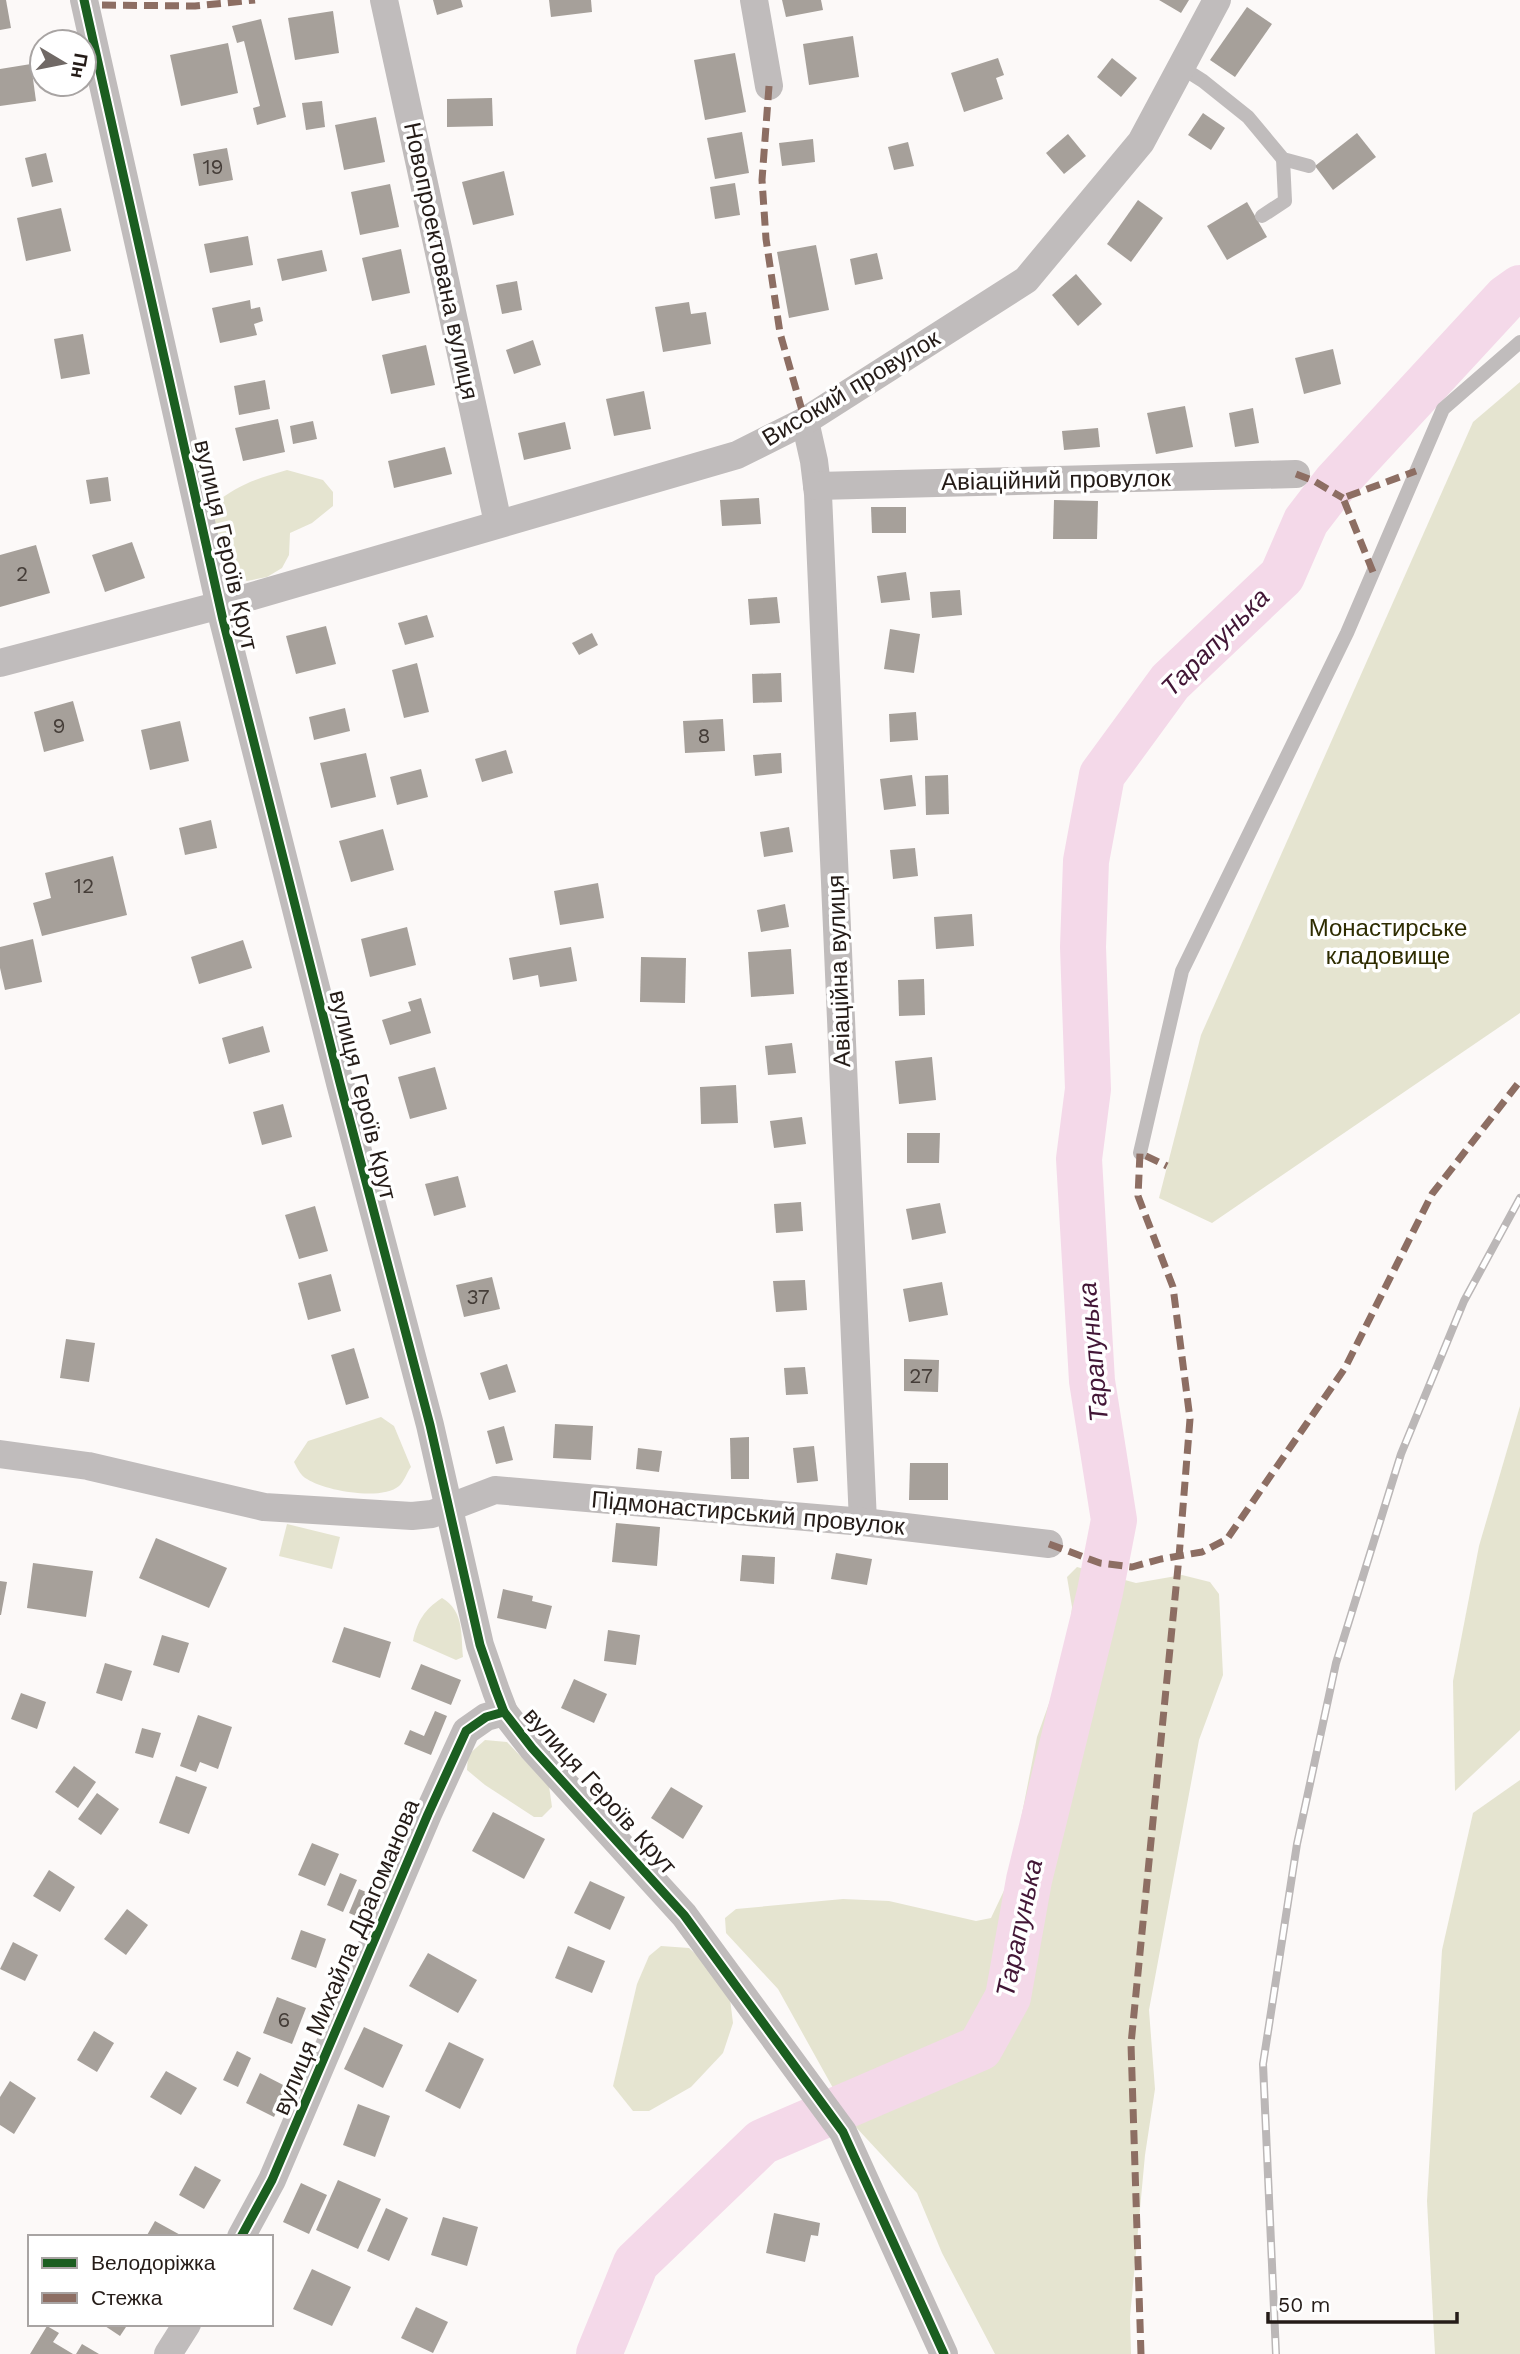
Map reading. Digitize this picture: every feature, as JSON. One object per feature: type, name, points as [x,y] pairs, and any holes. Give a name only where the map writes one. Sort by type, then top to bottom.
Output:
[{"type":"street","name":"вулиця Героїв Крут","points":[[84,0],[219,605],[430,1425],[481,1645],[504,1712],[533,1748],[684,1915],[844,2132],[944,2354]]},
{"type":"street","name":"Новопроектована вулиця","points":[[384,0],[498,523]]},
{"type":"street","points":[[754,0],[769,86]]},
{"type":"street","name":"Високий провулок","points":[[0,663],[219,605],[737,455],[806,421],[1026,280],[1141,142],[1217,0]]},
{"type":"street","name":"Авіаційна вулиця","points":[[806,421],[817,486],[863,1522]]},
{"type":"street","name":"Авіаційний провулок","points":[[817,486],[1296,474]]},
{"type":"street","name":"Підмонастирський провулок","points":[[0,1454],[88,1466],[264,1507],[412,1516],[432,1514],[495,1490],[863,1522],[1049,1544]]},
{"type":"street","name":"вулиця Михайла Драгоманова","points":[[242,2235],[272,2179],[466,1731],[486,1717],[504,1712]]},
{"type":"street","points":[[168,2354],[186,2326]]},
{"type":"lane","points":[[1181,67],[1248,117],[1283,159],[1309,166]]},
{"type":"lane","points":[[1262,216],[1285,201],[1283,159]]},
{"type":"lane","points":[[1140,1153],[1182,971],[1347,633],[1443,409],[1520,342]]},
{"type":"green space","name":"Монастирське кладовище","points":[[1520,382],[1520,1013],[1212,1223],[1159,1198],[1201,1035],[1473,422]]},
{"type":"green space","points":[[287,470],[323,480],[333,492],[333,506],[312,523],[290,533],[289,555],[282,568],[267,577],[247,581],[226,573],[213,537],[213,505],[248,483]]},
{"type":"green space","points":[[1520,1406],[1520,1730],[1455,1791],[1453,1681],[1479,1546]]},
{"type":"green space","points":[[381,1417],[394,1426],[411,1467],[399,1486],[380,1493],[353,1493],[315,1483],[299,1472],[294,1462],[308,1441]]},
{"type":"green space","points":[[287,1524],[340,1537],[332,1569],[279,1556]]},
{"type":"green space","points":[[1077,1567],[1136,1583],[1182,1575],[1210,1582],[1219,1594],[1223,1675],[1199,1740],[1149,2010],[1155,2089],[1145,2155],[1130,2317],[1131,2354],[995,2354],[942,2253],[917,2193],[853,2124],[778,1989],[726,1933],[725,1918],[736,1909],[843,1899],[889,1901],[976,1921],[991,1918],[1009,1880],[1037,1737],[1067,1653],[1072,1607],[1067,1577]]},
{"type":"green space","points":[[442,1598],[454,1609],[460,1624],[463,1657],[456,1660],[413,1641],[423,1616]]},
{"type":"green space","points":[[485,1740],[507,1742],[549,1786],[552,1807],[542,1817],[534,1817],[467,1770],[468,1755]]},
{"type":"green space","points":[[1520,1780],[1520,2354],[1435,2354],[1427,2201],[1442,1950],[1473,1813]]},
{"type":"green space","points":[[661,1946],[689,1948],[722,1978],[729,1991],[733,2023],[723,2053],[691,2087],[649,2111],[633,2111],[613,2086],[637,1984],[649,1956]]},
{"type":"building","points":[[0,0],[6,0],[11,28],[0,30]]},
{"type":"building","points":[[433,0],[461,0],[463,7],[437,15]]},
{"type":"building","points":[[549,0],[591,0],[592,12],[551,17]]},
{"type":"building","points":[[782,0],[821,0],[823,10],[786,17]]},
{"type":"building","points":[[1159,0],[1189,0],[1181,13]]},
{"type":"building","points":[[1247,7],[1272,24],[1235,77],[1210,60]]},
{"type":"building","points":[[333,11],[339,53],[295,60],[288,18]]},
{"type":"building","points":[[261,19],[286,117],[257,125],[253,108],[260,106],[244,41],[237,43],[232,26]]},
{"type":"building","points":[[853,36],[859,77],[809,85],[803,44]]},
{"type":"building","points":[[228,43],[238,93],[181,106],[170,55]]},
{"type":"building","points":[[735,53],[746,112],[705,120],[694,60]]},
{"type":"building","points":[[998,58],[1004,75],[996,78],[1003,99],[964,112],[951,73]]},
{"type":"building","points":[[1112,58],[1137,78],[1121,97],[1097,77]]},
{"type":"building","points":[[28,64],[28,98],[36,98],[36,101],[0,106],[0,69]]},
{"type":"building","points":[[492,98],[493,126],[447,127],[447,99]]},
{"type":"building","points":[[322,101],[325,127],[306,130],[302,103]]},
{"type":"building","points":[[1203,113],[1225,128],[1211,150],[1188,135]]},
{"type":"building","points":[[376,117],[385,162],[344,170],[335,125]]},
{"type":"building","points":[[742,132],[749,173],[715,179],[707,138]]},
{"type":"building","points":[[1357,133],[1376,157],[1333,190],[1315,166]]},
{"type":"building","points":[[1068,134],[1086,156],[1064,174],[1046,153]]},
{"type":"building","points":[[813,139],[815,162],[782,166],[779,143]]},
{"type":"building","points":[[908,142],[914,166],[894,170],[888,147]]},
{"type":"building","points":[[227,148],[233,180],[199,186],[193,154]]},
{"type":"building","points":[[46,153],[53,182],[32,187],[25,158]]},
{"type":"building","points":[[504,171],[514,215],[473,225],[462,182]]},
{"type":"building","points":[[735,183],[740,215],[715,219],[710,187]]},
{"type":"building","points":[[390,184],[399,227],[360,235],[351,192]]},
{"type":"building","points":[[1138,200],[1163,218],[1131,262],[1107,244]]},
{"type":"building","points":[[1247,202],[1267,237],[1227,260],[1207,226]]},
{"type":"building","points":[[61,208],[71,251],[26,261],[17,218]]},
{"type":"building","points":[[248,236],[253,265],[210,273],[204,244]]},
{"type":"building","points":[[816,245],[829,310],[789,318],[777,252]]},
{"type":"building","points":[[401,249],[410,293],[372,301],[362,258]]},
{"type":"building","points":[[322,250],[327,271],[282,281],[277,259]]},
{"type":"building","points":[[877,253],[883,279],[855,285],[850,259]]},
{"type":"building","points":[[1076,274],[1102,304],[1078,326],[1052,295]]},
{"type":"building","points":[[517,281],[522,310],[502,314],[496,285]]},
{"type":"building","points":[[250,300],[251,309],[260,307],[263,321],[254,324],[257,335],[220,343],[212,308]]},
{"type":"building","points":[[689,302],[691,314],[706,312],[711,344],[663,352],[655,307]]},
{"type":"building","points":[[83,334],[90,374],[61,379],[54,339]]},
{"type":"building","points":[[533,340],[541,365],[514,374],[506,350]]},
{"type":"building","points":[[426,345],[435,385],[391,394],[382,355]]},
{"type":"building","points":[[1333,349],[1341,384],[1304,394],[1295,358]]},
{"type":"building","points":[[265,380],[270,409],[239,415],[234,386]]},
{"type":"building","points":[[644,391],[651,429],[614,436],[606,399]]},
{"type":"building","points":[[1185,406],[1193,447],[1156,454],[1147,413]]},
{"type":"building","points":[[1253,408],[1259,443],[1235,447],[1229,413]]},
{"type":"building","points":[[278,419],[285,452],[243,461],[235,428]]},
{"type":"building","points":[[313,421],[317,439],[293,444],[290,426]]},
{"type":"building","points":[[565,422],[571,449],[524,460],[518,433]]},
{"type":"building","points":[[1098,428],[1100,447],[1064,450],[1062,431]]},
{"type":"building","points":[[445,447],[452,474],[394,488],[388,461]]},
{"type":"building","points":[[108,477],[111,501],[90,504],[86,480]]},
{"type":"building","points":[[759,498],[761,524],[722,526],[720,500]]},
{"type":"building","points":[[1054,500],[1098,501],[1097,539],[1053,539]]},
{"type":"building","points":[[871,507],[906,507],[906,533],[872,533]]},
{"type":"building","points":[[132,542],[145,578],[105,592],[92,555]]},
{"type":"building","points":[[36,545],[50,593],[0,607],[0,555]]},
{"type":"building","points":[[906,572],[910,600],[881,603],[877,576]]},
{"type":"building","points":[[960,590],[962,615],[932,618],[930,592]]},
{"type":"building","points":[[777,597],[780,623],[750,625],[748,599]]},
{"type":"building","points":[[427,615],[434,637],[405,645],[398,623]]},
{"type":"building","points":[[326,626],[336,664],[296,674],[286,636]]},
{"type":"building","points":[[890,629],[920,634],[914,673],[884,669]]},
{"type":"building","points":[[592,633],[598,645],[579,655],[572,643]]},
{"type":"building","points":[[417,663],[429,712],[404,718],[392,670]]},
{"type":"building","points":[[781,673],[782,702],[753,703],[752,674]]},
{"type":"building","points":[[73,701],[84,741],[44,752],[34,712]]},
{"type":"building","points":[[345,708],[350,731],[314,740],[309,717]]},
{"type":"building","points":[[916,712],[918,740],[890,742],[889,714]]},
{"type":"building","points":[[723,719],[725,751],[685,753],[683,721]]},
{"type":"building","points":[[180,721],[189,761],[150,770],[141,730]]},
{"type":"building","points":[[506,750],[513,773],[482,782],[475,759]]},
{"type":"building","points":[[366,753],[376,797],[331,808],[320,763]]},
{"type":"building","points":[[781,753],[782,773],[755,776],[753,755]]},
{"type":"building","points":[[421,769],[428,797],[397,805],[390,777]]},
{"type":"building","points":[[912,775],[916,806],[884,810],[880,779]]},
{"type":"building","points":[[948,775],[949,814],[926,815],[925,776]]},
{"type":"building","points":[[211,820],[217,848],[185,855],[179,828]]},
{"type":"building","points":[[789,827],[793,852],[764,857],[760,832]]},
{"type":"building","points":[[383,829],[394,870],[351,882],[339,841]]},
{"type":"building","points":[[915,848],[918,876],[893,879],[890,850]]},
{"type":"building","points":[[113,856],[127,915],[42,936],[33,903],[51,898],[45,873]]},
{"type":"building","points":[[598,883],[604,918],[560,925],[554,891]]},
{"type":"building","points":[[785,904],[789,927],[761,932],[757,910]]},
{"type":"building","points":[[972,914],[974,946],[936,949],[934,917]]},
{"type":"building","points":[[407,927],[416,965],[370,977],[361,939]]},
{"type":"building","points":[[33,939],[42,982],[5,990],[0,968],[0,947]]},
{"type":"building","points":[[243,940],[252,968],[199,984],[191,957]]},
{"type":"building","points":[[571,947],[577,981],[540,987],[538,975],[513,980],[509,958]]},
{"type":"building","points":[[791,949],[794,994],[751,997],[748,952]]},
{"type":"building","points":[[641,957],[686,958],[685,1003],[640,1002]]},
{"type":"building","points":[[924,979],[925,1015],[899,1016],[898,980]]},
{"type":"building","points":[[421,998],[431,1033],[390,1045],[382,1020],[411,1011],[408,1002]]},
{"type":"building","points":[[263,1026],[270,1052],[229,1064],[222,1038]]},
{"type":"building","points":[[792,1043],[796,1073],[768,1075],[765,1046]]},
{"type":"building","points":[[932,1057],[936,1100],[899,1104],[895,1061]]},
{"type":"building","points":[[435,1067],[447,1109],[410,1119],[398,1077]]},
{"type":"building","points":[[736,1085],[738,1123],[701,1124],[700,1087]]},
{"type":"building","points":[[283,1104],[292,1137],[262,1145],[253,1112]]},
{"type":"building","points":[[802,1117],[806,1144],[774,1148],[770,1121]]},
{"type":"building","points":[[907,1133],[940,1133],[939,1163],[907,1163]]},
{"type":"building","points":[[458,1176],[466,1207],[434,1216],[425,1184]]},
{"type":"building","points":[[801,1202],[803,1231],[776,1233],[774,1204]]},
{"type":"building","points":[[940,1203],[946,1233],[912,1240],[906,1209]]},
{"type":"building","points":[[315,1206],[328,1251],[299,1259],[285,1215]]},
{"type":"building","points":[[331,1274],[341,1311],[308,1320],[298,1283]]},
{"type":"building","points":[[492,1277],[500,1309],[464,1317],[456,1285]]},
{"type":"building","points":[[805,1280],[807,1310],[776,1312],[773,1281]]},
{"type":"building","points":[[942,1282],[948,1315],[909,1322],[903,1289]]},
{"type":"building","points":[[66,1339],[95,1343],[89,1382],[60,1378]]},
{"type":"building","points":[[354,1348],[369,1398],[346,1405],[331,1355]]},
{"type":"building","points":[[904,1359],[939,1360],[938,1392],[904,1391]]},
{"type":"building","points":[[507,1364],[516,1392],[489,1400],[480,1373]]},
{"type":"building","points":[[805,1367],[808,1394],[786,1395],[784,1368]]},
{"type":"building","points":[[555,1424],[593,1426],[591,1460],[553,1458]]},
{"type":"building","points":[[504,1426],[513,1460],[496,1464],[487,1431]]},
{"type":"building","points":[[749,1437],[749,1479],[731,1479],[730,1438]]},
{"type":"building","points":[[814,1446],[818,1481],[797,1483],[793,1448]]},
{"type":"building","points":[[638,1448],[662,1451],[659,1472],[636,1469]]},
{"type":"building","points":[[910,1463],[948,1463],[948,1500],[909,1500]]},
{"type":"building","points":[[616,1523],[660,1527],[657,1566],[612,1562]]},
{"type":"building","points":[[156,1538],[227,1568],[209,1608],[139,1578]]},
{"type":"building","points":[[836,1553],[872,1559],[867,1585],[831,1579]]},
{"type":"building","points":[[742,1555],[775,1557],[774,1584],[740,1581]]},
{"type":"building","points":[[33,1563],[93,1571],[86,1617],[27,1608]]},
{"type":"building","points":[[0,1581],[7,1582],[1,1615],[0,1615]]},
{"type":"building","points":[[503,1589],[533,1596],[532,1601],[552,1606],[546,1629],[497,1618]]},
{"type":"building","points":[[344,1627],[391,1642],[380,1678],[332,1662]]},
{"type":"building","points":[[608,1630],[640,1635],[636,1665],[604,1661]]},
{"type":"building","points":[[162,1635],[189,1643],[179,1673],[153,1665]]},
{"type":"building","points":[[105,1663],[132,1671],[122,1701],[96,1693]]},
{"type":"building","points":[[421,1664],[461,1680],[451,1705],[411,1689]]},
{"type":"building","points":[[574,1679],[607,1694],[594,1723],[561,1708]]},
{"type":"building","points":[[21,1693],[46,1702],[37,1729],[11,1719]]},
{"type":"building","points":[[435,1711],[447,1716],[431,1755],[404,1744],[410,1730],[424,1736]]},
{"type":"building","points":[[198,1715],[232,1727],[218,1769],[200,1762],[196,1772],[180,1766]]},
{"type":"building","points":[[142,1728],[161,1733],[153,1758],[135,1753]]},
{"type":"building","points":[[74,1766],[96,1782],[78,1808],[55,1792]]},
{"type":"building","points":[[176,1776],[207,1787],[189,1834],[159,1823]]},
{"type":"building","points":[[671,1787],[703,1806],[683,1839],[651,1818]]},
{"type":"building","points":[[97,1793],[119,1809],[101,1835],[78,1819]]},
{"type":"building","points":[[493,1812],[545,1839],[524,1879],[472,1851]]},
{"type":"building","points":[[312,1843],[339,1854],[325,1886],[298,1875]]},
{"type":"building","points":[[49,1870],[75,1887],[60,1912],[33,1896]]},
{"type":"building","points":[[340,1873],[357,1880],[343,1912],[327,1905]]},
{"type":"building","points":[[590,1881],[625,1897],[610,1930],[574,1913]]},
{"type":"building","points":[[359,1889],[373,1895],[363,1919],[349,1913]]},
{"type":"building","points":[[127,1909],[148,1925],[126,1955],[104,1939]]},
{"type":"building","points":[[301,1930],[326,1939],[316,1968],[291,1959]]},
{"type":"building","points":[[13,1942],[38,1955],[25,1981],[0,1969]]},
{"type":"building","points":[[568,1946],[605,1961],[592,1993],[555,1978]]},
{"type":"building","points":[[428,1953],[477,1980],[458,2013],[409,1986]]},
{"type":"building","points":[[277,1997],[306,2008],[292,2044],[263,2033]]},
{"type":"building","points":[[364,2027],[403,2045],[383,2088],[344,2069]]},
{"type":"building","points":[[94,2031],[114,2043],[97,2072],[77,2060]]},
{"type":"building","points":[[449,2042],[484,2059],[460,2109],[425,2091]]},
{"type":"building","points":[[237,2051],[251,2058],[238,2087],[223,2080]]},
{"type":"building","points":[[166,2071],[197,2088],[181,2115],[150,2097]]},
{"type":"building","points":[[260,2073],[287,2087],[274,2117],[246,2103]]},
{"type":"building","points":[[10,2081],[36,2098],[14,2134],[0,2125],[0,2097]]},
{"type":"building","points":[[358,2104],[390,2116],[375,2157],[343,2145]]},
{"type":"building","points":[[195,2166],[221,2180],[204,2209],[179,2195]]},
{"type":"building","points":[[338,2180],[381,2199],[358,2249],[316,2230]]},
{"type":"building","points":[[301,2183],[327,2195],[309,2234],[283,2222]]},
{"type":"building","points":[[386,2208],[408,2218],[389,2261],[367,2251]]},
{"type":"building","points":[[774,2213],[820,2223],[818,2236],[811,2235],[805,2262],[766,2253]]},
{"type":"building","points":[[443,2217],[478,2227],[467,2266],[431,2255]]},
{"type":"building","points":[[155,2221],[180,2235],[147,2235]]},
{"type":"building","points":[[312,2269],[351,2287],[332,2326],[293,2309]]},
{"type":"building","points":[[416,2307],[448,2322],[433,2353],[401,2338]]},
{"type":"building","points":[[47,2326],[59,2333],[53,2342],[73,2354],[30,2354]]},
{"type":"building","points":[[105,2326],[127,2326],[120,2336]]},
{"type":"building","points":[[82,2344],[99,2354],[76,2354]]},
{"type":"waterway","name":"Тарапунька","points":[[599,2354],[636,2263],[762,2142],[980,2048],[1008,1997],[1029,1880],[1100,1592],[1114,1520],[1092,1381],[1079,1159],[1088,1089],[1083,947],[1086,861],[1102,775],[1170,682],[1282,576],[1306,521],[1336,482],[1506,298],[1520,288]]},
{"type":"railway","points":[[1276,2354],[1263,2064],[1297,1844],[1336,1663],[1401,1454],[1464,1301],[1520,1198]]},
{"type":"marked path","points":[[102,5],[195,6],[255,0]]},
{"type":"marked path","points":[[769,86],[762,180],[766,239],[780,333],[805,421]]},
{"type":"marked path","points":[[1373,572],[1343,498],[1416,471]]},
{"type":"marked path","points":[[1296,474],[1343,498]]},
{"type":"marked path","points":[[1049,1544],[1100,1563],[1132,1567],[1202,1552],[1227,1539],[1345,1368],[1432,1194],[1520,1081]]},
{"type":"marked path","points":[[1141,2354],[1131,2044],[1190,1419],[1173,1287],[1138,1196],[1140,1153],[1167,1166]]},
{"type":"cycle path","points":[[84,0],[223,620],[430,1425],[480,1645],[496,1691],[504,1712],[532,1748],[684,1915],[843,2132],[944,2354]]},
{"type":"cycle path","points":[[242,2235],[272,2180],[466,1731],[486,1717],[504,1712]]}]
